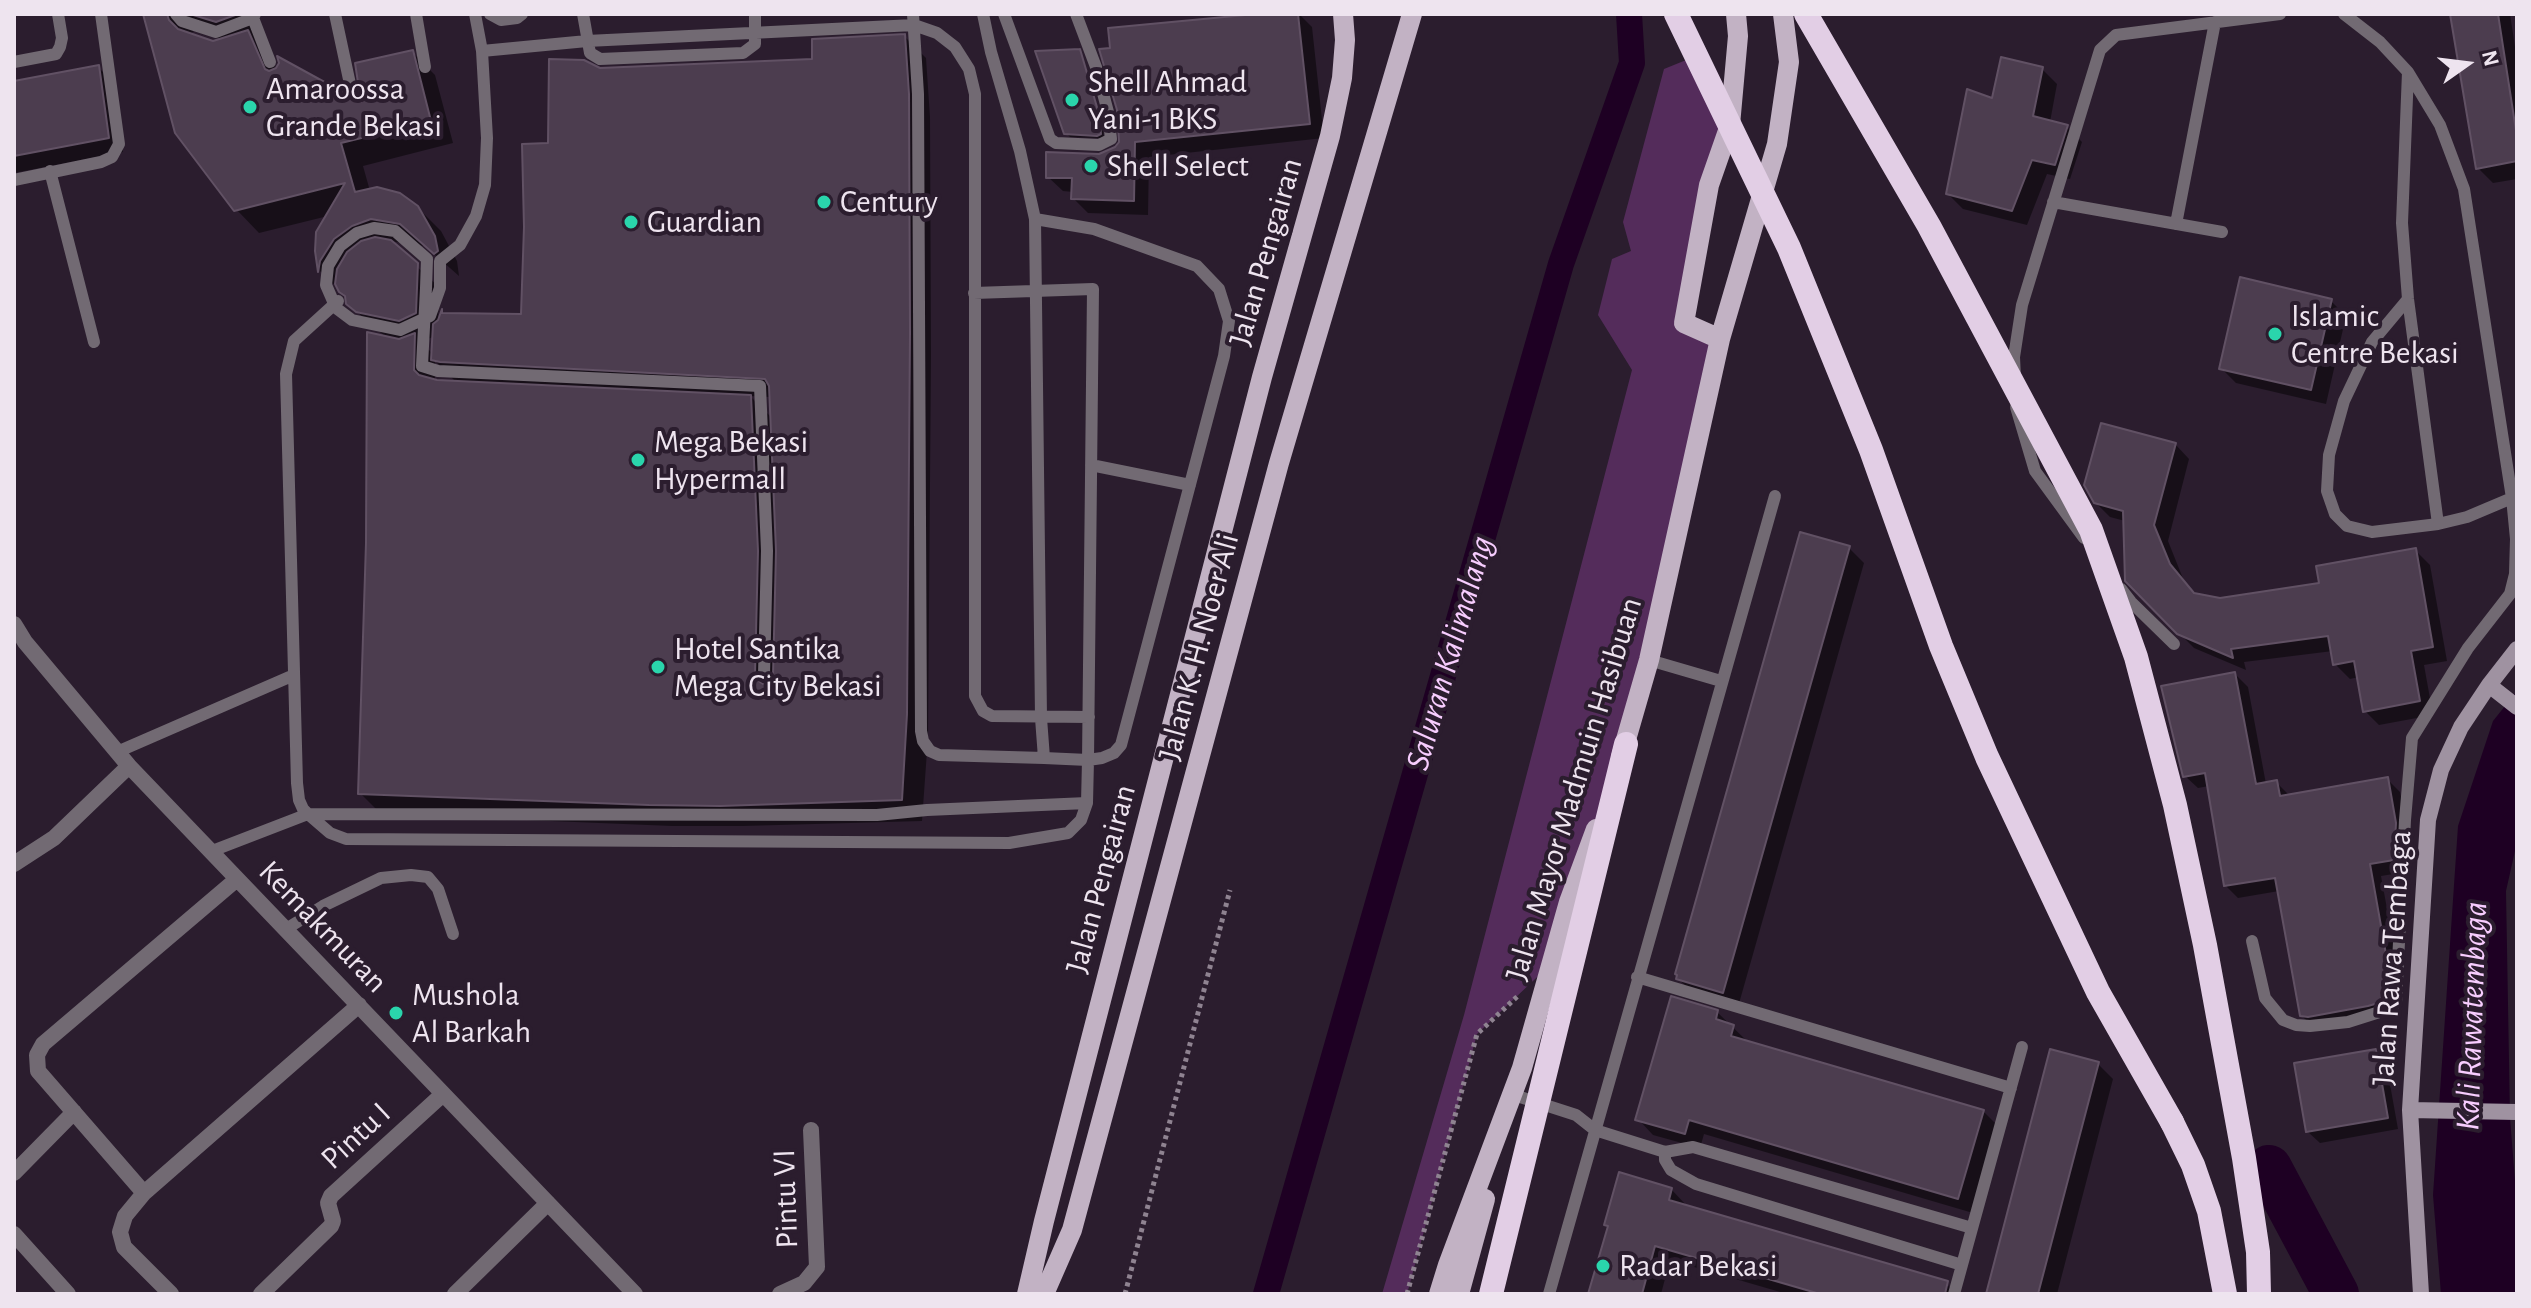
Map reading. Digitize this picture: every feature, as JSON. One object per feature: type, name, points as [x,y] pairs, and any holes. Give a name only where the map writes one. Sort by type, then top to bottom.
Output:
[{"type":"highway","points":[[1676,14],[1789,248],[1871,450],[1941,646],[1987,757],[2098,992],[2193,1165],[2209,1211],[2225,1294]]},
{"type":"highway","points":[[1806,14],[1929,226],[2091,530],[2136,657],[2175,805],[2205,945],[2244,1158],[2258,1252],[2259,1294]]},
{"type":"highway","points":[[1491,1294],[1526,1099],[1626,744]]},
{"type":"main road","name":"Jalan Pengairan","points":[[1027,1294],[1051,1190],[1262,377],[1330,136],[1342,78],[1345,40],[1343,14]]},
{"type":"main road","name":"Jalan K. H. Noer Ali","points":[[1044,1294],[1072,1230],[1279,463],[1412,14]]},
{"type":"main road","points":[[1720,339],[1684,323],[1709,185],[1730,125],[1738,36],[1736,14]]},
{"type":"main road","name":"Jalan Mayor Madmuin Hasibuan","points":[[1439,1294],[1522,1068],[1569,902],[1626,744],[1649,660],[1720,339],[1777,144],[1789,62],[1783,14]]},
{"type":"main road","name":"Jalan Mayor Madmuin Hasibuan","points":[[1459,1294],[1526,1099],[1522,1068]]},
{"type":"street","name":"Kemakmuran","points":[[14,624],[19,646],[129,766],[635,1294]]},
{"type":"street","name":"Jalan Rawa Tembaga","points":[[2420,1291],[2416,1110],[2428,820],[2441,770],[2461,727],[2494,688],[2517,649]]},
{"type":"street","points":[[2494,688],[2517,707]]},
{"type":"street","points":[[14,864],[54,838],[129,766]]},
{"type":"street","points":[[144,1193],[38,1071],[39,1049],[237,879]]},
{"type":"street","points":[[171,1294],[124,1247],[120,1232],[125,1216],[144,1193],[359,1005]]},
{"type":"street","name":"Pintu I","points":[[261,1294],[331,1226],[333,1221],[328,1203],[331,1196],[443,1094]]},
{"type":"street","points":[[2416,1110],[2517,1112]]},
{"type":"street","points":[[14,1173],[74,1112]]},
{"type":"street","name":"Pintu VI","points":[[780,1294],[804,1283],[817,1267],[811,1130]]},
{"type":"street","points":[[455,1294],[548,1203]]},
{"type":"street","points":[[14,1234],[68,1294]]},
{"type":"lane","points":[[14,62],[56,54],[62,38],[58,14]]},
{"type":"lane","points":[[14,180],[101,162],[112,157],[119,144],[101,14]]},
{"type":"lane","points":[[176,14],[182,21],[216,32],[254,16],[270,62]]},
{"type":"lane","points":[[335,14],[350,84]]},
{"type":"lane","points":[[416,14],[425,67]]},
{"type":"lane","points":[[475,14],[482,51],[487,138],[485,185],[476,216],[460,245],[440,261],[440,288],[430,316],[420,320],[400,330],[352,320],[336,308],[326,285],[328,266],[340,246],[357,233],[374,228],[395,231],[427,259],[426,288],[425,304],[424,320],[424,335],[422,366],[438,371],[760,386],[767,551],[764,675]]},
{"type":"lane","points":[[490,14],[501,20],[517,18],[522,14]]},
{"type":"lane","points":[[583,14],[590,53],[600,59],[743,53],[755,44],[755,14]]},
{"type":"lane","points":[[983,14],[1035,219],[1044,758]]},
{"type":"lane","points":[[1004,14],[1050,139],[1056,143],[1099,145],[1111,139],[1108,112],[1096,67],[1076,14]]},
{"type":"lane","points":[[2174,644],[2131,602],[2035,471],[2015,406],[2014,357],[2022,305],[2100,50],[2116,35],[2280,14]]},
{"type":"lane","points":[[2252,941],[2265,998],[2283,1020],[2310,1026],[2348,1022],[2389,1009],[2396,1003],[2412,738],[2468,648],[2514,596],[2516,539],[2512,498],[2464,189],[2440,125],[2408,72],[2380,42],[2344,14]]},
{"type":"lane","points":[[482,51],[587,41],[914,20],[955,47],[969,69],[975,94],[975,696],[983,711],[992,716],[1089,717]]},
{"type":"lane","points":[[914,20],[918,110],[921,731],[930,751],[939,755],[1088,760],[1114,753],[1121,745],[1224,356],[1229,321],[1219,289],[1197,266],[1094,229],[1035,219]]},
{"type":"lane","points":[[2176,224],[2215,22]]},
{"type":"lane","points":[[2408,72],[2402,223],[2408,299],[2438,524]]},
{"type":"lane","points":[[50,171],[94,342]]},
{"type":"lane","points":[[2053,202],[2222,232]]},
{"type":"lane","points":[[338,301],[294,341],[286,374],[297,783],[303,809],[330,833],[346,839],[1009,843],[1068,833],[1081,820],[1087,803],[1093,289],[974,293]]},
{"type":"lane","points":[[2408,299],[2372,342],[2344,401],[2329,455],[2327,491],[2335,514],[2347,526],[2372,532],[2467,517],[2512,498]]},
{"type":"lane","points":[[1091,465],[1190,485]]},
{"type":"lane","points":[[1549,1294],[1775,496]]},
{"type":"lane","points":[[1649,660],[1721,681]]},
{"type":"lane","points":[[117,752],[294,675]]},
{"type":"lane","points":[[212,851],[308,814],[877,815],[1087,803]]},
{"type":"lane","points":[[286,929],[323,906],[381,878],[411,875],[428,877],[438,889],[453,934]]},
{"type":"lane","points":[[1637,977],[2011,1088]]},
{"type":"lane","points":[[1954,1294],[2022,1047]]},
{"type":"lane","points":[[1526,1099],[1576,1115],[1595,1130],[1665,1152],[1693,1147],[1972,1228]]},
{"type":"lane","points":[[1665,1152],[1665,1160],[1671,1170],[1696,1184],[1962,1265]]},
{"type":"path","points":[[1125,1294],[1230,890]]},
{"type":"path","points":[[1407,1294],[1477,1034],[1520,993]]},
{"type":"shaded area","points":[[1696,56],[1730,125],[1684,323],[1720,339],[1649,660],[1552,963],[1477,1034],[1407,1294],[1382,1294],[1464,1015],[1632,370],[1598,315],[1612,259],[1631,251],[1623,222],[1664,69]]},
{"type":"water","name":"Kali Rawatembaga","points":[[2517,691],[2517,842],[2506,891],[2510,1118],[2517,1206],[2517,1294],[2441,1294],[2433,1195],[2458,826],[2493,721]]},
{"type":"building","name":"Amaroossa Grande Bekasi","points":[[143,14],[167,14],[178,29],[213,41],[248,30],[265,69],[276,68],[279,63],[277,56],[361,102],[355,63],[413,50],[431,121],[341,143],[355,192],[377,187],[400,193],[418,206],[435,236],[438,251],[434,254],[400,224],[371,219],[352,226],[334,239],[320,261],[318,272],[316,232],[345,183],[234,211],[175,133]]},
{"type":"building","points":[[190,14],[238,14],[216,22]]},
{"type":"building","points":[[1256,14],[1298,14],[1310,124],[1135,142],[1134,201],[1071,199],[1072,178],[1046,178],[1046,152],[1099,154],[1119,142],[1117,110],[1099,49],[1110,48],[1108,28]]},
{"type":"building","points":[[2450,14],[2498,14],[2517,137],[2517,161],[2476,169]]},
{"type":"building","name":"Mega Bekasi Hypermall","points":[[905,34],[909,94],[910,332],[907,714],[902,800],[720,806],[358,794],[366,543],[367,332],[399,339],[415,333],[414,370],[419,375],[437,380],[751,395],[758,551],[755,675],[763,684],[773,676],[776,551],[769,386],[765,379],[431,360],[433,324],[442,309],[442,313],[521,314],[524,227],[522,144],[548,143],[549,59],[584,60],[600,68],[812,59],[812,39]]},
{"type":"building","name":"Shell Ahmad Yani-1 BKS","points":[[1080,49],[1099,114],[1101,134],[1097,136],[1064,134],[1035,51]]},
{"type":"building","points":[[2001,57],[2043,67],[2033,116],[2068,125],[2055,165],[2032,160],[2012,211],[1946,194],[1967,89],[1992,98]]},
{"type":"building","points":[[99,65],[109,138],[14,156],[14,81]]},
{"type":"building","points":[[375,237],[391,240],[418,263],[416,313],[399,321],[356,312],[346,304],[345,296],[335,284],[337,269],[347,252],[361,241]]},
{"type":"building","name":"Islamic Centre Bekasi","points":[[2240,277],[2332,299],[2311,390],[2219,369]]},
{"type":"building","points":[[2101,423],[2176,443],[2154,525],[2170,564],[2194,593],[2220,598],[2319,583],[2316,566],[2416,548],[2433,647],[2411,651],[2420,701],[2363,712],[2354,661],[2333,665],[2328,636],[2231,649],[2233,658],[2177,634],[2125,581],[2123,511],[2094,503],[2084,485]]},
{"type":"building","points":[[1800,532],[1850,546],[1723,993],[1676,979],[1675,974]]},
{"type":"building","points":[[2235,672],[2256,784],[2277,780],[2280,796],[2388,777],[2396,823],[2394,860],[2370,864],[2389,971],[2385,1001],[2300,1016],[2275,878],[2224,886],[2205,773],[2183,777],[2161,686]]},
{"type":"building","points":[[1671,996],[1718,1010],[1716,1019],[1734,1025],[1731,1036],[1984,1110],[1958,1199],[1689,1120],[1685,1134],[1635,1120]]},
{"type":"building","points":[[2050,1049],[2099,1062],[2038,1294],[1986,1294]]},
{"type":"building","points":[[2376,1049],[2388,1118],[2306,1132],[2294,1063]]},
{"type":"building","points":[[1619,1172],[1672,1188],[1669,1200],[1948,1281],[1945,1294],[1820,1294],[1655,1246],[1642,1294],[1588,1294],[1608,1226],[1604,1225]]},
{"type":"waterway","name":"Saluran Kalimalang","points":[[1266,1294],[1561,264],[1632,63],[1629,14]]},
{"type":"waterway","points":[[2269,1168],[2336,1294]]},
{"type":"place","name":"Shell Ahmad Yani-1 BKS","points":[[1072,100]]},
{"type":"place","name":"Amaroossa Grande Bekasi","points":[[250,107]]},
{"type":"place","name":"Shell Select","points":[[1091,166]]},
{"type":"place","name":"Century","points":[[824,202]]},
{"type":"place","name":"Guardian","points":[[631,222]]},
{"type":"place","name":"Islamic Centre Bekasi","points":[[2275,334]]},
{"type":"place","name":"Mega Bekasi Hypermall","points":[[638,460]]},
{"type":"place","name":"Hotel Santika Mega City Bekasi","points":[[658,667]]},
{"type":"place","name":"Mushola Al Barkah","points":[[396,1013]]},
{"type":"place","name":"Radar Bekasi","points":[[1603,1266]]}]
